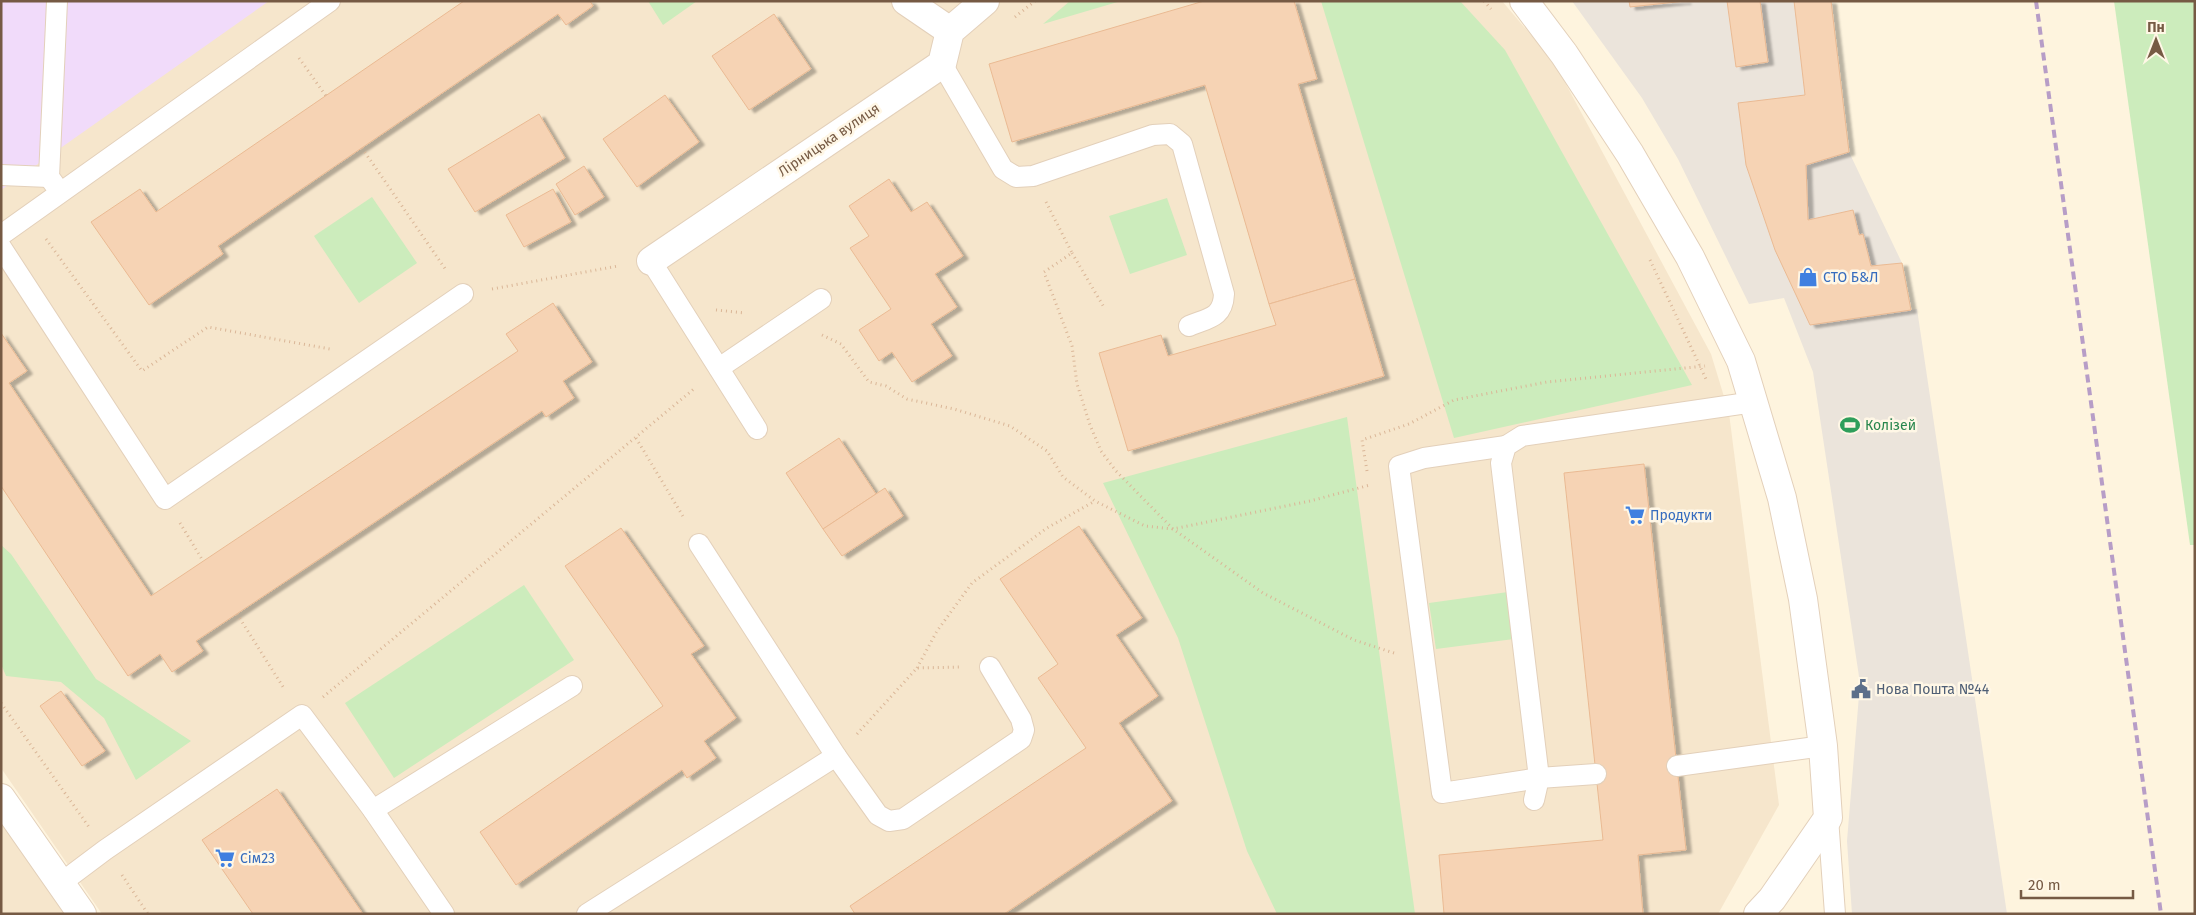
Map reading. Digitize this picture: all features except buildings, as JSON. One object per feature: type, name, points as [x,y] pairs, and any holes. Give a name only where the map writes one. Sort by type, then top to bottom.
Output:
[{"type":"street","points":[[906,1],[950,31]]},
{"type":"street","points":[[942,64],[950,31],[985,1]]},
{"type":"street","points":[[1524,1],[1564,54],[1630,154],[1690,257],[1741,361],[1782,498],[1803,600],[1823,746],[1828,818],[1772,899],[1758,914]]},
{"type":"street","name":"Лірницька вулиця","points":[[651,260],[942,64]]},
{"type":"street","points":[[1,798],[82,914]]},
{"type":"lane","points":[[55,185],[57,1]]},
{"type":"lane","points":[[1,234],[29,215],[55,185],[282,35],[330,1]]},
{"type":"lane","points":[[942,64],[1003,169],[1016,177],[1033,176],[1153,135],[1170,134],[1182,144],[1224,294],[1224,306],[1216,316],[1189,326]]},
{"type":"lane","points":[[1,175],[55,185]]},
{"type":"lane","points":[[1,248],[165,499],[464,294]]},
{"type":"lane","points":[[651,260],[757,429]]},
{"type":"lane","points":[[719,368],[820,299]]},
{"type":"lane","points":[[1596,774],[1539,778],[1442,793],[1399,466],[1424,458],[1506,446],[1522,436],[1754,402]]},
{"type":"lane","points":[[1506,446],[1501,462],[1539,778],[1534,800]]},
{"type":"lane","points":[[700,544],[836,756],[878,815],[888,822],[903,819],[1021,739],[1024,730],[1021,719],[990,667]]},
{"type":"lane","points":[[373,810],[572,686]]},
{"type":"lane","points":[[61,883],[105,850],[302,715],[373,810],[444,914]]},
{"type":"lane","points":[[1677,766],[1823,746]]},
{"type":"lane","points":[[586,914],[836,756]]},
{"type":"lane","points":[[1828,818],[1835,914]]},
{"type":"path","points":[[1011,22],[1035,1]]},
{"type":"path","points":[[1484,1],[1496,15]]},
{"type":"path","points":[[282,35],[326,96]]},
{"type":"path","points":[[362,148],[464,294],[651,260]]},
{"type":"path","points":[[1033,176],[1072,253],[1106,309]]},
{"type":"path","points":[[29,215],[142,371],[208,327],[373,356]]},
{"type":"path","points":[[1072,253],[1044,272],[1072,346],[1077,384],[1090,425],[1101,451],[1116,471],[1173,529],[1263,593],[1354,640],[1403,656]]},
{"type":"path","points":[[1649,258],[1708,388]]},
{"type":"path","points":[[680,308],[695,307],[791,319],[841,344],[869,382],[886,386],[907,399],[954,409],[1010,426],[1047,451],[1063,477],[1095,501],[1145,526],[1173,529],[1310,501],[1370,486],[1362,440],[1409,424],[1454,400],[1547,382],[1700,367],[1741,361]]},
{"type":"path","points":[[237,614],[302,715],[719,368]]},
{"type":"path","points":[[636,438],[700,544]]},
{"type":"path","points":[[165,499],[203,561]]},
{"type":"path","points":[[836,756],[917,668],[938,631],[972,583],[1047,528],[1095,501]]},
{"type":"path","points":[[917,668],[990,667]]},
{"type":"path","points":[[1,703],[148,914]]},
{"type":"shaded area","points":[[1,1],[1502,1],[1554,62],[1711,354],[1729,413],[1779,805],[1718,914],[102,914],[1,768]]},
{"type":"shaded area","points":[[1,1],[269,1],[1,190]]},
{"type":"shaded area","points":[[1572,1],[1831,1],[1849,152],[1902,263],[1911,310],[1917,309],[2007,914],[1852,914],[1847,841],[1860,683],[1813,372],[1784,298],[1749,304],[1678,159],[1642,98]]},
{"type":"shaded area","points":[[1,821],[65,914],[1,914]]},
{"type":"green space","points":[[648,1],[697,1],[663,25]]},
{"type":"green space","points":[[1070,1],[1121,1],[1043,24]]},
{"type":"green space","points":[[1321,1],[1460,1],[1505,50],[1692,385],[1454,438]]},
{"type":"green space","points":[[2114,1],[2195,1],[2195,545],[2190,545]]},
{"type":"green space","points":[[372,197],[417,263],[359,303],[314,236]]},
{"type":"green space","points":[[1167,198],[1187,255],[1130,274],[1109,216]]},
{"type":"green space","points":[[1347,417],[1415,914],[1277,914],[1247,851],[1178,638],[1103,483]]},
{"type":"green space","points":[[1,545],[11,554],[96,679],[191,741],[136,780],[104,718],[61,682],[6,676],[1,664]]},
{"type":"green space","points":[[524,585],[574,660],[394,778],[345,703]]},
{"type":"green space","points":[[1508,592],[1514,639],[1436,649],[1429,603]]},
{"type":"railway","points":[[2036,1],[2161,914]]},
{"type":"place","name":"СТО Б&Л","points":[[1808,277]]},
{"type":"place","name":"Колізей","points":[[1850,425]]},
{"type":"place","name":"Продукти","points":[[1635,515]]},
{"type":"place","name":"Нова Пошта №44","points":[[1861,689]]},
{"type":"place","name":"Сім23","points":[[225,858]]}]
